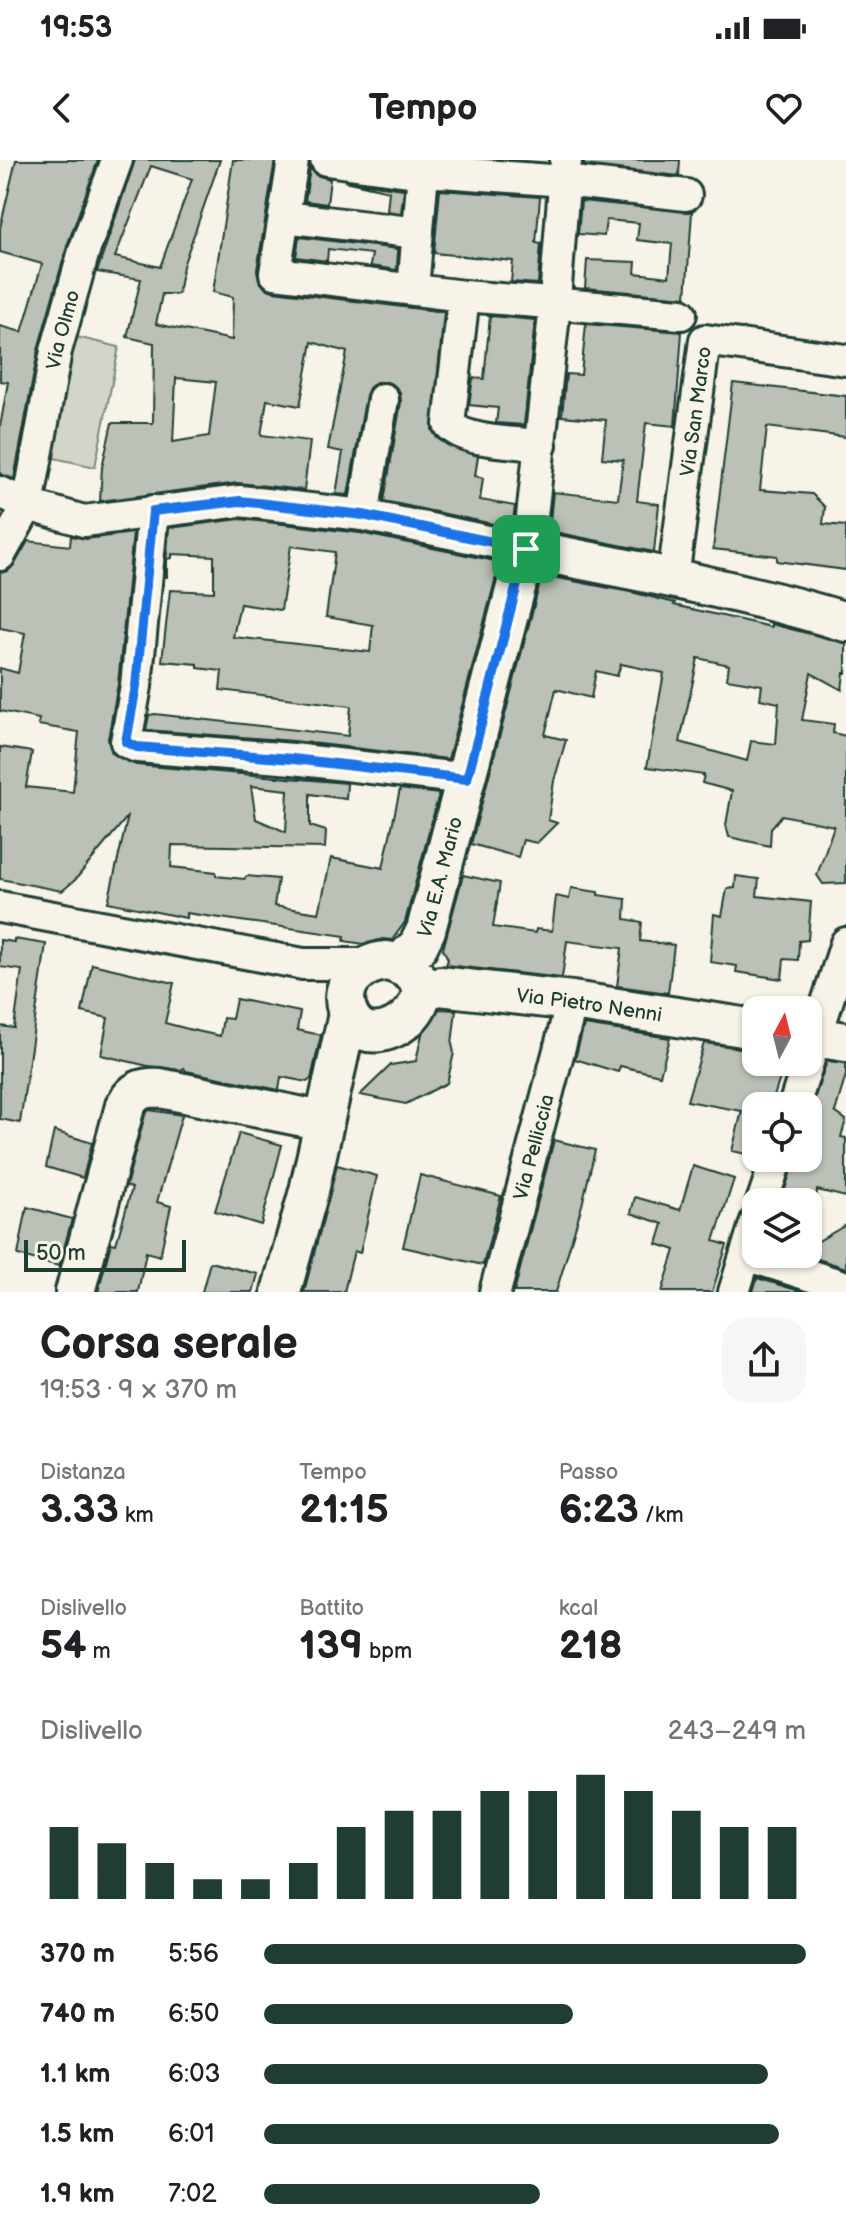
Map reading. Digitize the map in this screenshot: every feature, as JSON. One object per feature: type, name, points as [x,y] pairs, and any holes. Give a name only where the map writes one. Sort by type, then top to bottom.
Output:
[{"type":"main road","points":[[526,549],[673,578],[846,622]]},
{"type":"main road","name":"Via E.A. Mario","points":[[396,973],[418,946],[426,930],[526,549]]},
{"type":"main road","points":[[281,1292],[309,1191],[334,1069],[356,1015],[348,983],[356,972],[396,973],[421,1001],[413,1014],[386,1031],[356,1015]]},
{"type":"main road","name":"Via Pietro Nenni","points":[[396,973],[440,986],[572,1001],[742,1027]]},
{"type":"main road","points":[[75,1292],[125,1106],[138,1090],[160,1088],[323,1121]]},
{"type":"street","name":"Via Olmo","points":[[0,555],[28,505],[56,351],[84,251],[117,160]]},
{"type":"street","points":[[293,160],[275,273],[464,296],[681,314]]},
{"type":"street","points":[[326,160],[424,167],[442,172],[566,171],[686,195]]},
{"type":"street","points":[[413,289],[424,167]]},
{"type":"street","points":[[0,492],[28,505],[84,521],[240,501],[363,515],[526,549],[541,445],[566,171]]},
{"type":"street","points":[[284,217],[418,233]]},
{"type":"street","points":[[464,296],[449,424],[455,431],[474,437],[541,445]]},
{"type":"street","name":"Via San Marco","points":[[673,578],[705,340],[846,360]]},
{"type":"street","points":[[363,515],[383,399]]},
{"type":"street","points":[[153,511],[136,686],[126,742],[137,747],[293,759],[467,779]]},
{"type":"street","name":"Via Pietro Nenni","points":[[0,907],[303,964],[396,973]]},
{"type":"street","points":[[822,1030],[846,943]]},
{"type":"street","name":"Via Pietro Nenni","points":[[303,964],[331,979],[356,1015]]},
{"type":"street","name":"Via Pelliccia","points":[[495,1292],[572,1001]]},
{"type":"street","points":[[734,1292],[742,1267]]},
{"type":"street","points":[[787,1268],[846,1287]]},
{"type":"shaded area","points":[[72,336],[119,347],[95,467],[45,456]]},
{"type":"building","points":[[16,160],[98,160],[67,246],[39,346],[14,479],[0,474],[0,427],[8,382],[0,381],[0,326],[22,332],[42,264],[0,252],[0,228]]},
{"type":"building","points":[[135,160],[220,160],[183,266],[178,294],[162,294],[156,324],[232,340],[233,297],[213,292],[233,160],[275,160],[257,270],[259,280],[265,288],[273,291],[444,312],[432,430],[449,446],[478,456],[475,476],[483,478],[480,500],[515,506],[512,528],[384,501],[401,402],[400,392],[387,382],[376,382],[369,388],[348,495],[336,494],[343,452],[328,449],[347,352],[312,342],[300,406],[267,400],[261,435],[310,441],[304,490],[238,483],[100,501],[102,467],[112,423],[153,423],[154,343],[127,337],[141,279],[97,272]],"holes":[[[151,166],[192,179],[160,267],[115,257]],[[176,378],[216,382],[209,436],[173,442]]]},
{"type":"building","points":[[584,160],[680,160],[679,176],[584,165]]},
{"type":"building","points":[[310,168],[316,175],[330,179],[327,204],[305,201]]},
{"type":"building","points":[[344,181],[404,189],[401,213],[387,211],[389,191]]},
{"type":"building","points":[[440,190],[540,197],[536,243],[541,244],[538,284],[511,282],[513,261],[434,253]]},
{"type":"building","points":[[581,201],[692,212],[686,297],[585,288],[587,260],[636,262],[635,273],[669,277],[672,244],[637,240],[639,223],[606,220],[604,236],[578,234]]},
{"type":"building","points":[[299,237],[398,249],[397,270],[370,266],[372,254],[328,249],[327,261],[296,257]]},
{"type":"building","points":[[490,316],[535,320],[524,425],[496,423],[498,408],[469,405],[473,378],[484,379]]},
{"type":"building","points":[[586,324],[682,332],[675,426],[646,423],[637,501],[659,504],[654,552],[549,531],[553,492],[618,499],[623,460],[602,458],[606,420],[562,416],[566,374],[581,375]]},
{"type":"building","points":[[733,383],[846,396],[846,437],[767,427],[760,490],[812,494],[825,507],[823,524],[846,526],[846,570],[777,561],[777,556],[713,549]]},
{"type":"building","points":[[240,519],[360,533],[500,562],[448,759],[294,741],[146,730],[149,715],[155,714],[348,736],[351,706],[220,690],[222,671],[198,668],[198,664],[162,661],[170,590],[214,592],[214,556],[172,554],[172,558],[167,559],[165,577],[169,528]],"holes":[[[291,546],[335,552],[326,617],[373,625],[370,652],[233,637],[240,604],[281,610]]]},
{"type":"building","points":[[133,533],[118,684],[108,739],[112,753],[136,765],[347,783],[346,799],[310,794],[310,826],[326,831],[325,848],[172,845],[171,867],[216,872],[216,876],[278,879],[274,906],[319,913],[331,858],[383,868],[400,789],[439,794],[405,922],[392,940],[364,944],[344,941],[345,936],[186,913],[186,918],[108,902],[128,816],[75,880],[62,891],[0,879],[0,747],[32,752],[26,787],[73,792],[79,732],[38,725],[39,719],[0,711],[0,668],[18,673],[25,633],[0,628],[0,573],[8,571],[15,564],[28,541],[70,546],[71,536],[86,539]],"holes":[[[251,786],[288,790],[286,832],[256,819]]]},
{"type":"building","points":[[542,575],[635,593],[674,605],[846,643],[846,673],[842,690],[811,673],[802,720],[834,724],[833,733],[846,736],[846,883],[823,884],[817,875],[834,826],[782,815],[771,828],[770,846],[729,837],[726,825],[732,791],[702,783],[704,775],[647,767],[664,673],[621,664],[617,676],[596,671],[591,698],[556,689],[545,735],[566,740],[554,781],[548,820],[557,823],[537,843],[523,840],[518,857],[471,844]],"holes":[[[698,658],[729,665],[727,679],[762,685],[760,699],[779,703],[776,744],[751,741],[747,761],[680,742]]]},
{"type":"building","points":[[463,875],[500,883],[493,927],[535,933],[536,929],[552,931],[556,896],[569,899],[571,888],[626,899],[625,919],[642,922],[640,941],[674,945],[668,993],[617,986],[622,948],[567,941],[562,978],[446,965],[448,959],[443,949]]},
{"type":"building","points":[[736,876],[759,879],[757,896],[811,902],[808,940],[799,941],[798,960],[784,959],[782,979],[736,972],[737,966],[710,962],[714,914],[722,916],[727,889],[735,888]]},
{"type":"building","points":[[14,939],[46,944],[20,1123],[0,1119],[0,1026],[14,1028],[22,970],[0,967],[0,940],[14,942]]},
{"type":"building","points":[[92,964],[174,983],[165,1023],[192,1030],[220,1036],[223,1018],[232,1019],[236,999],[300,1012],[297,1030],[321,1035],[311,1079],[307,1082],[281,1077],[279,1090],[186,1071],[184,1068],[148,1066],[101,1055],[108,1018],[82,1012]]},
{"type":"building","points":[[439,1009],[456,1010],[452,1044],[454,1053],[447,1083],[406,1104],[360,1095],[391,1065],[416,1061],[422,1034]]},
{"type":"building","points":[[584,1025],[670,1038],[660,1075],[620,1066],[618,1072],[575,1059]]},
{"type":"building","points":[[704,1043],[742,1048],[742,1076],[781,1076],[775,1092],[742,1092],[742,1111],[687,1101]]},
{"type":"building","points":[[827,1061],[846,1063],[846,1075],[835,1112],[846,1120],[841,1137],[846,1138],[846,1197],[822,1191],[822,1188],[785,1188],[791,1172],[822,1172],[822,1092],[816,1092]]},
{"type":"building","points":[[149,1110],[182,1115],[157,1202],[171,1206],[160,1256],[146,1252],[138,1292],[98,1292],[111,1243],[116,1244],[132,1188],[126,1186]]},
{"type":"building","points":[[742,1111],[742,1153],[732,1151]]},
{"type":"building","points":[[54,1131],[92,1143],[83,1178],[46,1167]]},
{"type":"building","points":[[239,1133],[282,1145],[261,1225],[215,1211]]},
{"type":"building","points":[[554,1140],[595,1150],[582,1205],[556,1292],[514,1292]]},
{"type":"building","points":[[337,1165],[377,1176],[360,1253],[354,1251],[344,1292],[304,1292]]},
{"type":"building","points":[[693,1166],[734,1179],[714,1241],[727,1245],[712,1292],[662,1292],[675,1250],[657,1244],[663,1224],[631,1213],[635,1197],[680,1210]]},
{"type":"building","points":[[420,1175],[501,1196],[483,1265],[403,1247]]},
{"type":"building","points":[[27,1207],[72,1219],[59,1266],[18,1255]]},
{"type":"building","points":[[846,1225],[846,1268],[822,1260],[822,1239]]},
{"type":"building","points":[[210,1262],[258,1274],[253,1292],[202,1292]]},
{"type":"building","points":[[757,1278],[803,1292],[753,1292]]},
{"type":"route","points":[[219,502],[259,502],[363,515],[526,549],[467,779],[293,759],[137,747],[126,742],[136,686],[153,511],[219,502]]}]
